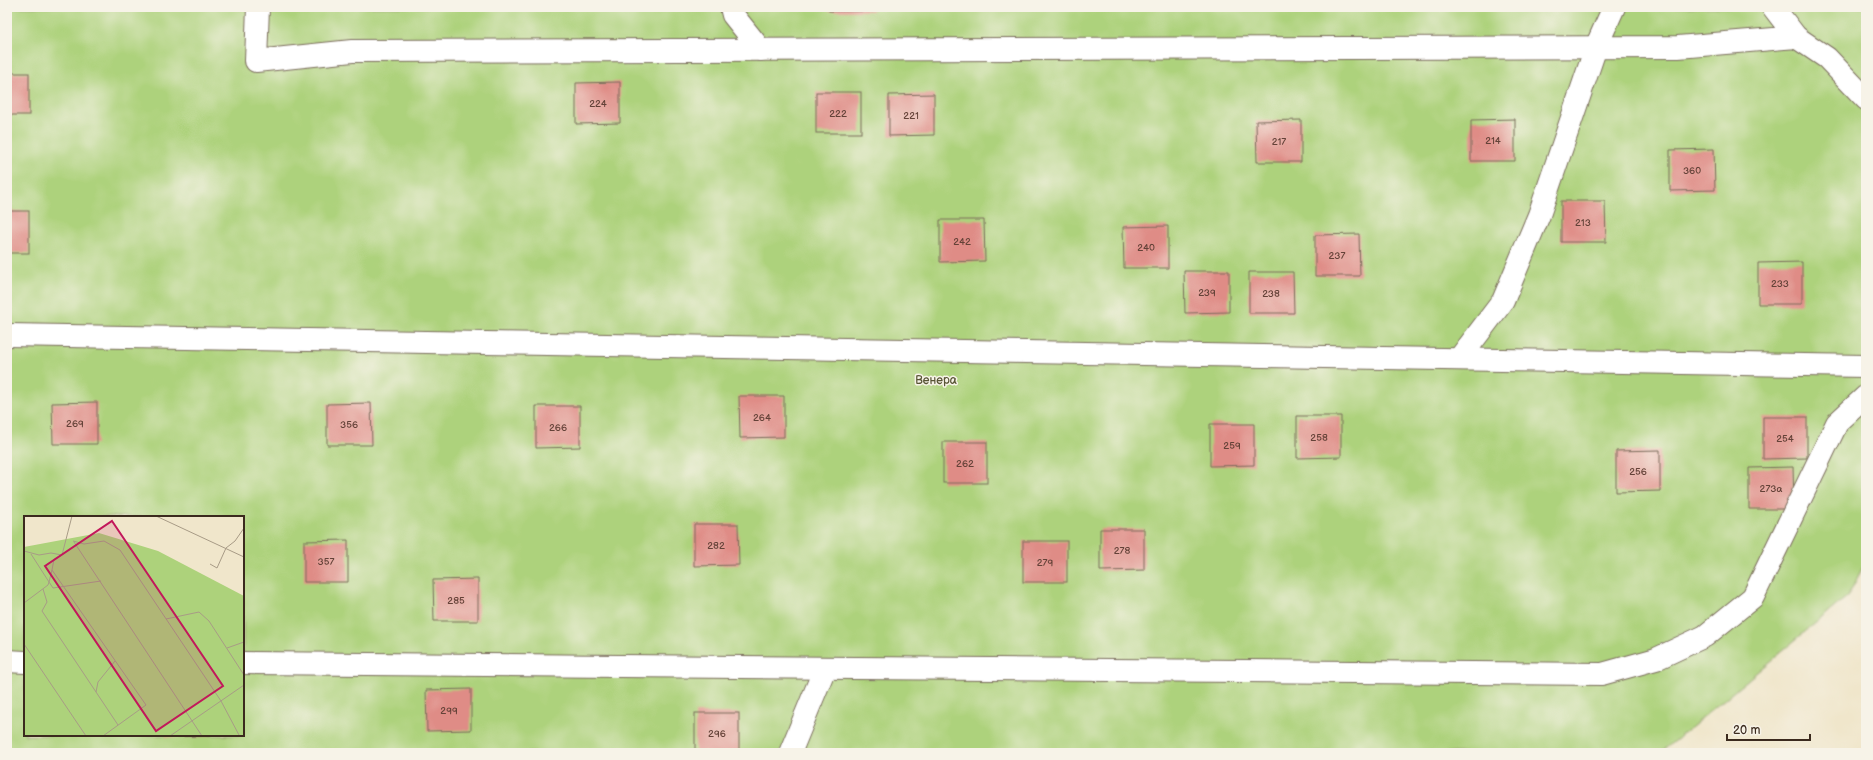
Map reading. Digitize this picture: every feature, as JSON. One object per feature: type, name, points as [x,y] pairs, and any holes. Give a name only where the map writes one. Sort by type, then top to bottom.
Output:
[{"type":"street","points":[[258,7],[256,61],[352,51],[1678,47],[1796,37]]},
{"type":"street","points":[[731,7],[733,15],[761,50]]},
{"type":"street","points":[[1459,359],[1503,302],[1539,214],[1596,47],[1614,7]]},
{"type":"street","points":[[1773,7],[1796,37],[1827,58],[1866,99]]},
{"type":"street","points":[[7,335],[1866,366]]},
{"type":"street","points":[[244,663],[1602,674],[1656,659],[1705,636],[1753,597],[1837,423],[1866,396]]},
{"type":"street","points":[[7,661],[24,662]]},
{"type":"street","points":[[790,753],[825,668]]},
{"type":"green space","name":"Венера","points":[[7,7],[1866,7],[1866,561],[1848,596],[1660,753],[7,753]]},
{"type":"building","points":[[829,7],[873,7],[873,11],[829,11]]},
{"type":"building","points":[[949,7],[972,7],[972,8],[949,9]]},
{"type":"building","points":[[7,73],[29,73],[29,115],[7,115]]},
{"type":"building","points":[[620,82],[620,123],[576,124],[576,83]]},
{"type":"building","points":[[816,92],[861,92],[861,133],[816,133]]},
{"type":"building","points":[[934,94],[934,135],[889,136],[889,95]]},
{"type":"building","points":[[1515,119],[1515,161],[1471,161],[1471,120]]},
{"type":"building","points":[[1301,120],[1301,162],[1257,162],[1256,121]]},
{"type":"building","points":[[1714,149],[1715,190],[1670,191],[1670,150]]},
{"type":"building","points":[[1561,201],[1605,201],[1606,242],[1561,242]]},
{"type":"building","points":[[7,211],[29,211],[29,253],[7,253]]},
{"type":"building","points":[[940,220],[984,220],[985,261],[940,262]]},
{"type":"building","points":[[1168,226],[1168,268],[1124,268],[1123,227]]},
{"type":"building","points":[[1359,234],[1360,276],[1315,276],[1315,235]]},
{"type":"building","points":[[1802,262],[1802,304],[1758,304],[1758,263]]},
{"type":"building","points":[[1184,271],[1229,271],[1229,312],[1185,313]]},
{"type":"building","points":[[1249,272],[1293,272],[1294,313],[1249,313]]},
{"type":"building","points":[[739,396],[784,396],[784,437],[740,438]]},
{"type":"building","points":[[97,402],[97,444],[53,444],[52,403]]},
{"type":"building","points":[[371,403],[372,445],[327,445],[327,404]]},
{"type":"building","points":[[536,406],[580,406],[580,447],[536,448]]},
{"type":"building","points":[[1297,416],[1341,416],[1341,457],[1297,458]]},
{"type":"building","points":[[1763,417],[1807,417],[1807,458],[1763,459]]},
{"type":"building","points":[[1210,424],[1254,424],[1254,465],[1210,466]]},
{"type":"building","points":[[943,442],[987,442],[987,483],[943,483]]},
{"type":"building","points":[[1660,450],[1660,491],[1616,492],[1616,451]]},
{"type":"building","points":[[1793,467],[1794,509],[1749,509],[1749,468]]},
{"type":"building","points":[[694,524],[738,524],[739,565],[694,566]]},
{"type":"building","points":[[1100,529],[1144,529],[1144,570],[1100,571]]},
{"type":"building","points":[[348,540],[348,582],[304,582],[304,541]]},
{"type":"building","points":[[1023,541],[1067,541],[1067,582],[1023,582]]},
{"type":"building","points":[[478,579],[478,621],[434,621],[433,580]]},
{"type":"building","points":[[471,689],[471,730],[427,731],[426,690]]},
{"type":"building","points":[[695,713],[739,713],[739,753],[695,753]]},
{"type":"building","points":[[166,736],[210,736],[166,737]]}]
